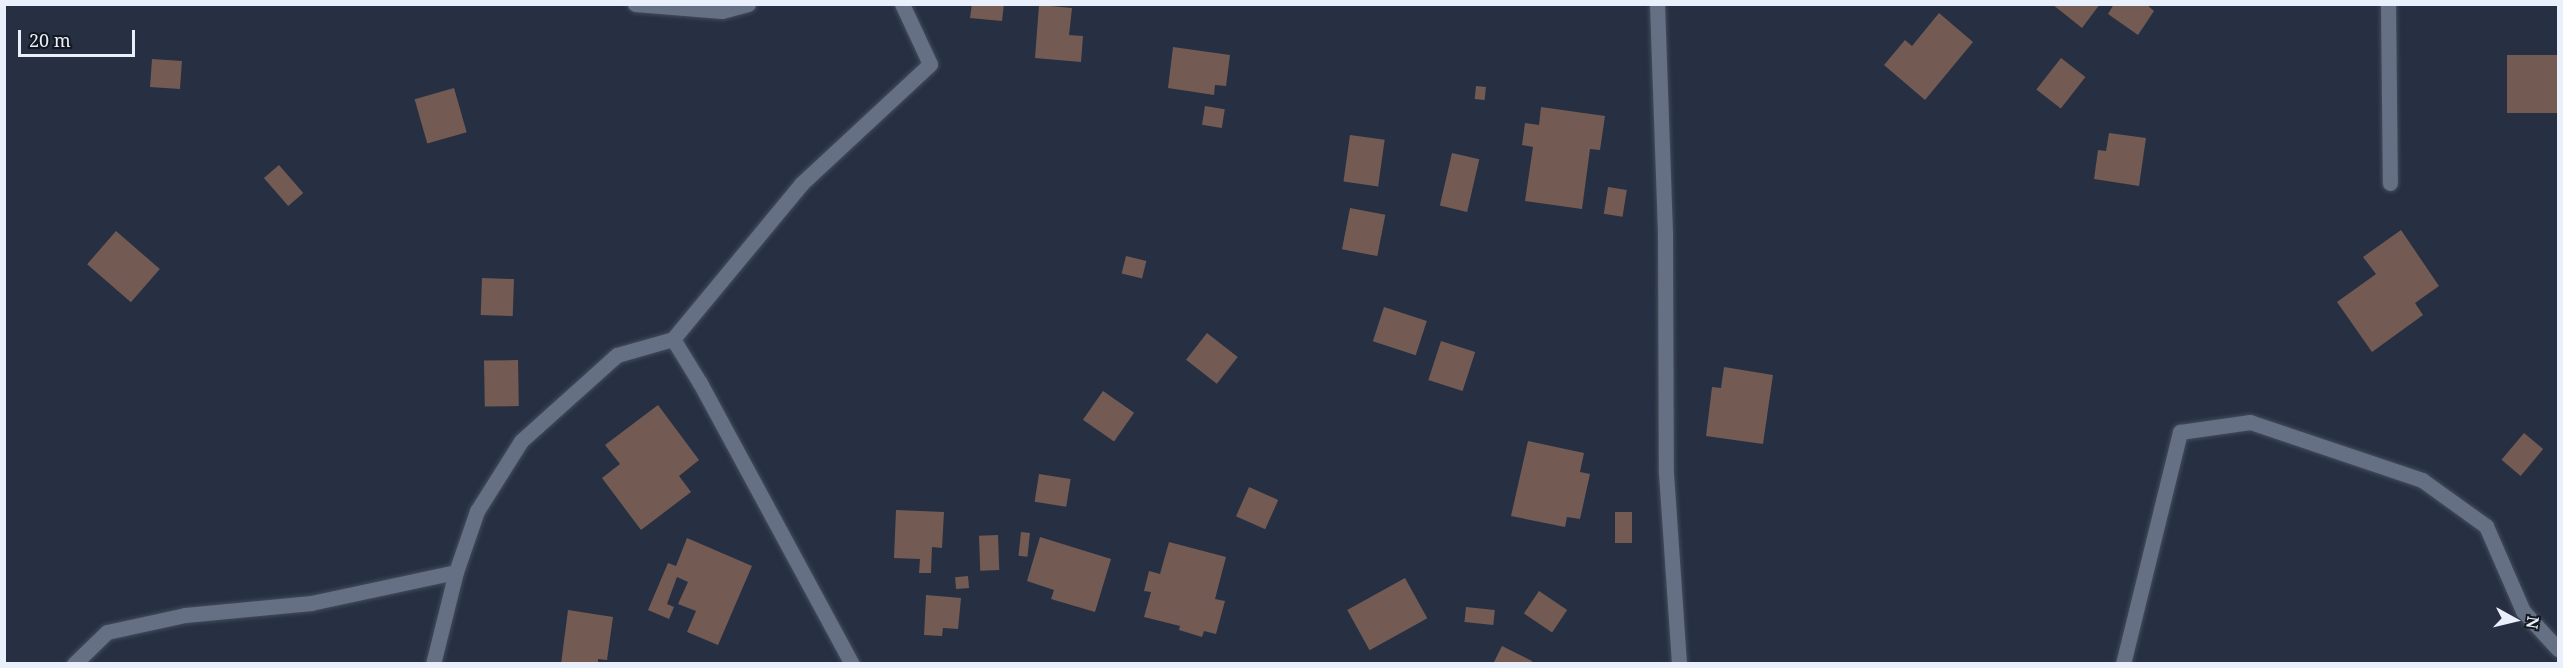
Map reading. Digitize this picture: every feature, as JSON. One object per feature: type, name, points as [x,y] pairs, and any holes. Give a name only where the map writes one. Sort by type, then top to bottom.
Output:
[{"type":"street","points":[[635,4],[722,11],[748,4]]},
{"type":"street","points":[[433,663],[456,572],[477,511],[521,441],[617,355],[673,339],[801,184],[930,64],[902,4]]},
{"type":"street","points":[[1657,4],[1665,236],[1666,473],[1679,663]]},
{"type":"street","points":[[2388,4],[2390,183]]},
{"type":"street","points":[[673,339],[700,383],[852,663]]},
{"type":"street","points":[[2123,663],[2180,432],[2250,422],[2422,480],[2486,526],[2523,611],[2559,649]]},
{"type":"street","points":[[74,663],[107,632],[184,615],[311,603],[456,572]]},
{"type":"building","points":[[972,4],[1004,4],[1002,21],[970,18]]},
{"type":"building","points":[[2052,4],[2100,4],[2082,28]]},
{"type":"building","points":[[2114,4],[2146,4],[2154,11],[2138,35],[2108,14]]},
{"type":"building","points":[[1039,5],[1072,8],[1069,35],[1083,36],[1081,62],[1035,58]]},
{"type":"building","points":[[1939,13],[1973,42],[1925,100],[1884,65],[1905,40],[1912,46]]},
{"type":"building","points":[[1173,47],[1230,55],[1226,86],[1215,85],[1214,95],[1168,88]]},
{"type":"building","points":[[2507,55],[2558,55],[2558,113],[2507,113]]},
{"type":"building","points":[[2061,58],[2085,77],[2061,109],[2036,90]]},
{"type":"building","points":[[152,59],[182,61],[180,89],[150,87]]},
{"type":"building","points":[[1476,86],[1486,87],[1485,100],[1475,99]]},
{"type":"building","points":[[454,88],[467,132],[427,144],[415,99]]},
{"type":"building","points":[[1205,106],[1225,109],[1222,128],[1202,125]]},
{"type":"building","points":[[1541,107],[1605,116],[1600,150],[1590,149],[1582,209],[1525,201],[1533,147],[1522,145],[1525,123],[1539,125]]},
{"type":"building","points":[[2109,133],[2146,138],[2139,186],[2094,179],[2098,150],[2106,151]]},
{"type":"building","points":[[1350,135],[1385,140],[1378,186],[1343,182]]},
{"type":"building","points":[[1452,153],[1479,159],[1467,212],[1440,206]]},
{"type":"building","points":[[279,165],[303,193],[288,206],[264,178]]},
{"type":"building","points":[[1608,187],[1627,190],[1623,217],[1604,214]]},
{"type":"building","points":[[1350,208],[1385,215],[1377,256],[1342,249]]},
{"type":"building","points":[[2401,230],[2439,286],[2415,303],[2423,315],[2372,352],[2337,302],[2376,274],[2363,257]]},
{"type":"building","points":[[116,231],[160,269],[131,302],[87,264]]},
{"type":"building","points":[[1126,256],[1146,261],[1142,279],[1122,273]]},
{"type":"building","points":[[482,278],[514,279],[513,316],[481,315]]},
{"type":"building","points":[[1384,307],[1427,321],[1416,355],[1373,341]]},
{"type":"building","points":[[1207,333],[1238,357],[1217,384],[1186,360]]},
{"type":"building","points":[[1441,341],[1475,352],[1463,391],[1428,380]]},
{"type":"building","points":[[518,360],[519,406],[485,407],[484,361]]},
{"type":"building","points":[[1724,367],[1773,375],[1763,444],[1706,436],[1712,387],[1721,388]]},
{"type":"building","points":[[1103,391],[1134,413],[1114,441],[1083,420]]},
{"type":"building","points":[[658,405],[699,460],[679,476],[691,492],[641,530],[602,478],[620,464],[605,445]]},
{"type":"building","points":[[2524,433],[2543,449],[2521,476],[2502,460]]},
{"type":"building","points":[[1528,441],[1584,453],[1580,472],[1590,474],[1580,519],[1567,517],[1565,527],[1511,516]]},
{"type":"building","points":[[1039,474],[1071,479],[1066,507],[1035,502]]},
{"type":"building","points":[[1249,487],[1278,500],[1265,529],[1236,516]]},
{"type":"building","points":[[896,510],[944,512],[942,548],[932,547],[931,573],[919,573],[920,559],[894,558]]},
{"type":"building","points":[[1615,512],[1632,512],[1632,543],[1615,543]]},
{"type":"building","points":[[1021,532],[1030,533],[1027,557],[1018,556]]},
{"type":"building","points":[[998,535],[999,570],[980,571],[979,536]]},
{"type":"building","points":[[1040,537],[1111,559],[1095,612],[1051,599],[1054,590],[1027,581]]},
{"type":"building","points":[[687,538],[752,566],[718,645],[687,632],[696,611],[678,604],[688,582],[677,577],[667,604],[674,607],[669,619],[648,610],[668,563],[676,566]]},
{"type":"building","points":[[1169,542],[1226,557],[1215,599],[1225,601],[1216,634],[1204,631],[1202,637],[1179,630],[1180,626],[1144,617],[1151,592],[1144,591],[1149,571],[1160,574]]},
{"type":"building","points":[[968,576],[969,588],[956,589],[955,577]]},
{"type":"building","points":[[1405,578],[1427,618],[1370,650],[1347,610]]},
{"type":"building","points":[[1539,591],[1567,610],[1552,632],[1524,613]]},
{"type":"building","points":[[926,595],[961,598],[958,629],[943,628],[942,636],[924,635]]},
{"type":"building","points":[[1466,607],[1495,610],[1493,625],[1464,622]]},
{"type":"building","points":[[568,610],[613,617],[607,660],[598,659],[598,664],[561,664]]},
{"type":"building","points":[[1502,646],[1532,661],[1530,664],[1493,664]]}]
